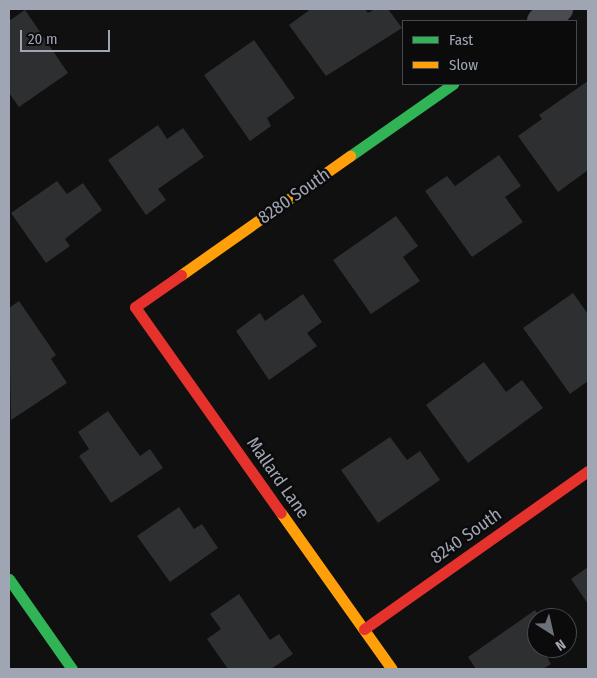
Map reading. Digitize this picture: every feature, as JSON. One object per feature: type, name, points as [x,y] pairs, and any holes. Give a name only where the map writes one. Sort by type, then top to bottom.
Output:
[{"type":"main road","name":"8280 South","points":[[135,307],[452,85]]},
{"type":"main road","name":"Mallard Lane","points":[[135,307],[392,669]]},
{"type":"main road","name":"8240 South","points":[[364,629],[588,471]]},
{"type":"main road","points":[[9,579],[72,669]]},
{"type":"street","points":[[543,20],[559,9]]},
{"type":"building","points":[[311,9],[365,9],[368,13],[375,9],[388,9],[402,28],[326,76],[289,25]]},
{"type":"building","points":[[25,10],[68,73],[19,107],[9,93],[9,21]]},
{"type":"building","points":[[254,40],[295,98],[267,118],[271,126],[250,141],[204,75]]},
{"type":"building","points":[[588,81],[588,170],[558,192],[518,136],[542,119],[539,115]]},
{"type":"building","points":[[158,125],[167,139],[183,128],[204,157],[158,189],[166,200],[146,215],[108,160]]},
{"type":"building","points":[[499,155],[521,186],[505,197],[523,222],[472,257],[425,191],[447,176],[455,186]]},
{"type":"building","points":[[57,181],[67,194],[83,183],[102,210],[65,239],[70,246],[46,263],[11,213]]},
{"type":"building","points":[[396,216],[418,246],[403,257],[420,281],[371,314],[333,260]]},
{"type":"building","points":[[573,293],[588,314],[588,381],[570,394],[523,328]]},
{"type":"building","points":[[303,294],[322,322],[307,333],[317,346],[269,380],[236,331],[260,313],[265,321]]},
{"type":"building","points":[[19,301],[56,355],[51,359],[67,383],[11,420],[9,308]]},
{"type":"building","points":[[484,362],[506,392],[522,380],[543,408],[468,463],[426,405]]},
{"type":"building","points":[[108,411],[140,456],[150,449],[163,468],[111,503],[79,456],[89,449],[78,432]]},
{"type":"building","points":[[390,437],[407,460],[420,451],[440,480],[378,523],[341,470]]},
{"type":"building","points":[[179,507],[194,529],[202,524],[218,548],[170,582],[137,536]]},
{"type":"building","points":[[588,567],[588,604],[571,579]]},
{"type":"building","points":[[239,594],[270,640],[279,634],[293,654],[271,669],[228,669],[207,639],[221,629],[210,614]]},
{"type":"building","points":[[527,616],[527,658],[548,658],[551,664],[543,669],[476,669],[468,657]]},
{"type":"traffic: fast","points":[[350,156],[452,85]]},
{"type":"traffic: fast","points":[[9,579],[72,669]]},
{"type":"traffic: slow","points":[[181,275],[350,156]]},
{"type":"traffic: slow","points":[[281,513],[392,669]]},
{"type":"traffic: jam","points":[[181,275],[135,307],[281,513]]},
{"type":"traffic: jam","points":[[364,629],[588,471]]}]
